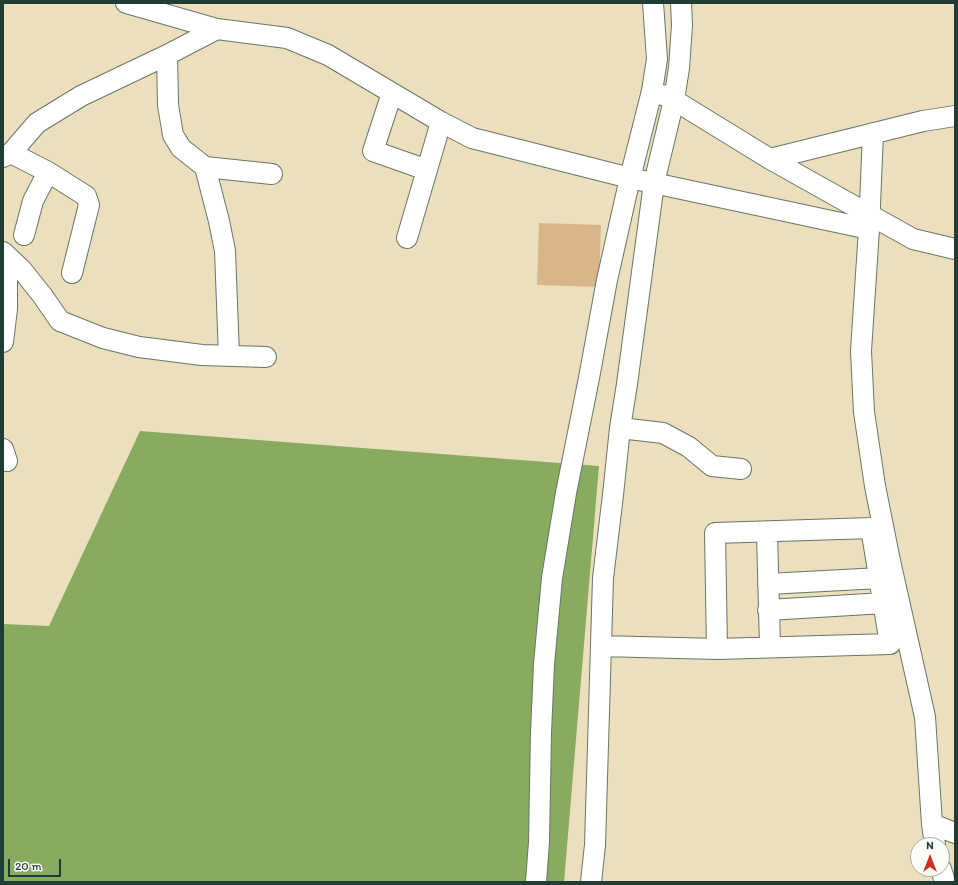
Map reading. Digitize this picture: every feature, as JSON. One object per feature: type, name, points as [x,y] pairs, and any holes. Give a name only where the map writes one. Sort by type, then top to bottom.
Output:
[{"type":"street","points":[[126,3],[217,29],[287,38],[328,55],[441,122],[472,138],[630,178],[869,222],[913,239],[955,249]]},
{"type":"street","points":[[536,882],[539,842],[544,672],[552,578],[566,493],[607,280],[630,178],[652,91],[657,59],[653,3]]},
{"type":"street","points":[[591,882],[595,846],[603,578],[620,428],[654,183],[674,100],[679,68],[682,25],[681,3]]},
{"type":"street","points":[[72,273],[89,205],[86,196],[48,172],[7,155],[37,123],[81,96],[167,56],[217,29]]},
{"type":"street","points":[[167,56],[168,105],[173,135],[181,148],[205,167],[272,174]]},
{"type":"street","points":[[652,91],[674,100],[869,222]]},
{"type":"street","points":[[392,93],[373,151],[427,170]]},
{"type":"street","points":[[770,159],[923,121],[955,116]]},
{"type":"street","points":[[407,238],[441,122]]},
{"type":"street","points":[[873,133],[861,351],[864,412],[875,486],[925,717],[934,837]]},
{"type":"street","points":[[205,167],[225,251],[229,356]]},
{"type":"street","points":[[24,235],[33,201],[48,172]]},
{"type":"street","points":[[3,252],[22,270],[37,288],[60,321],[102,338],[139,347],[202,355],[266,357]]},
{"type":"street","points":[[3,260],[7,278],[7,309],[3,342]]},
{"type":"street","points":[[620,428],[663,433],[688,447],[712,466],[741,469]]},
{"type":"street","points":[[601,646],[717,649],[890,644],[871,528],[715,533],[717,649]]},
{"type":"street","points":[[767,532],[770,647]]},
{"type":"street","points":[[768,584],[880,578]]},
{"type":"street","points":[[768,610],[884,603]]},
{"type":"street","points":[[932,824],[955,833]]},
{"type":"green space","points":[[140,431],[599,466],[564,882],[3,882],[3,624],[49,626]]},
{"type":"building","points":[[539,223],[601,225],[599,287],[537,285]]}]
